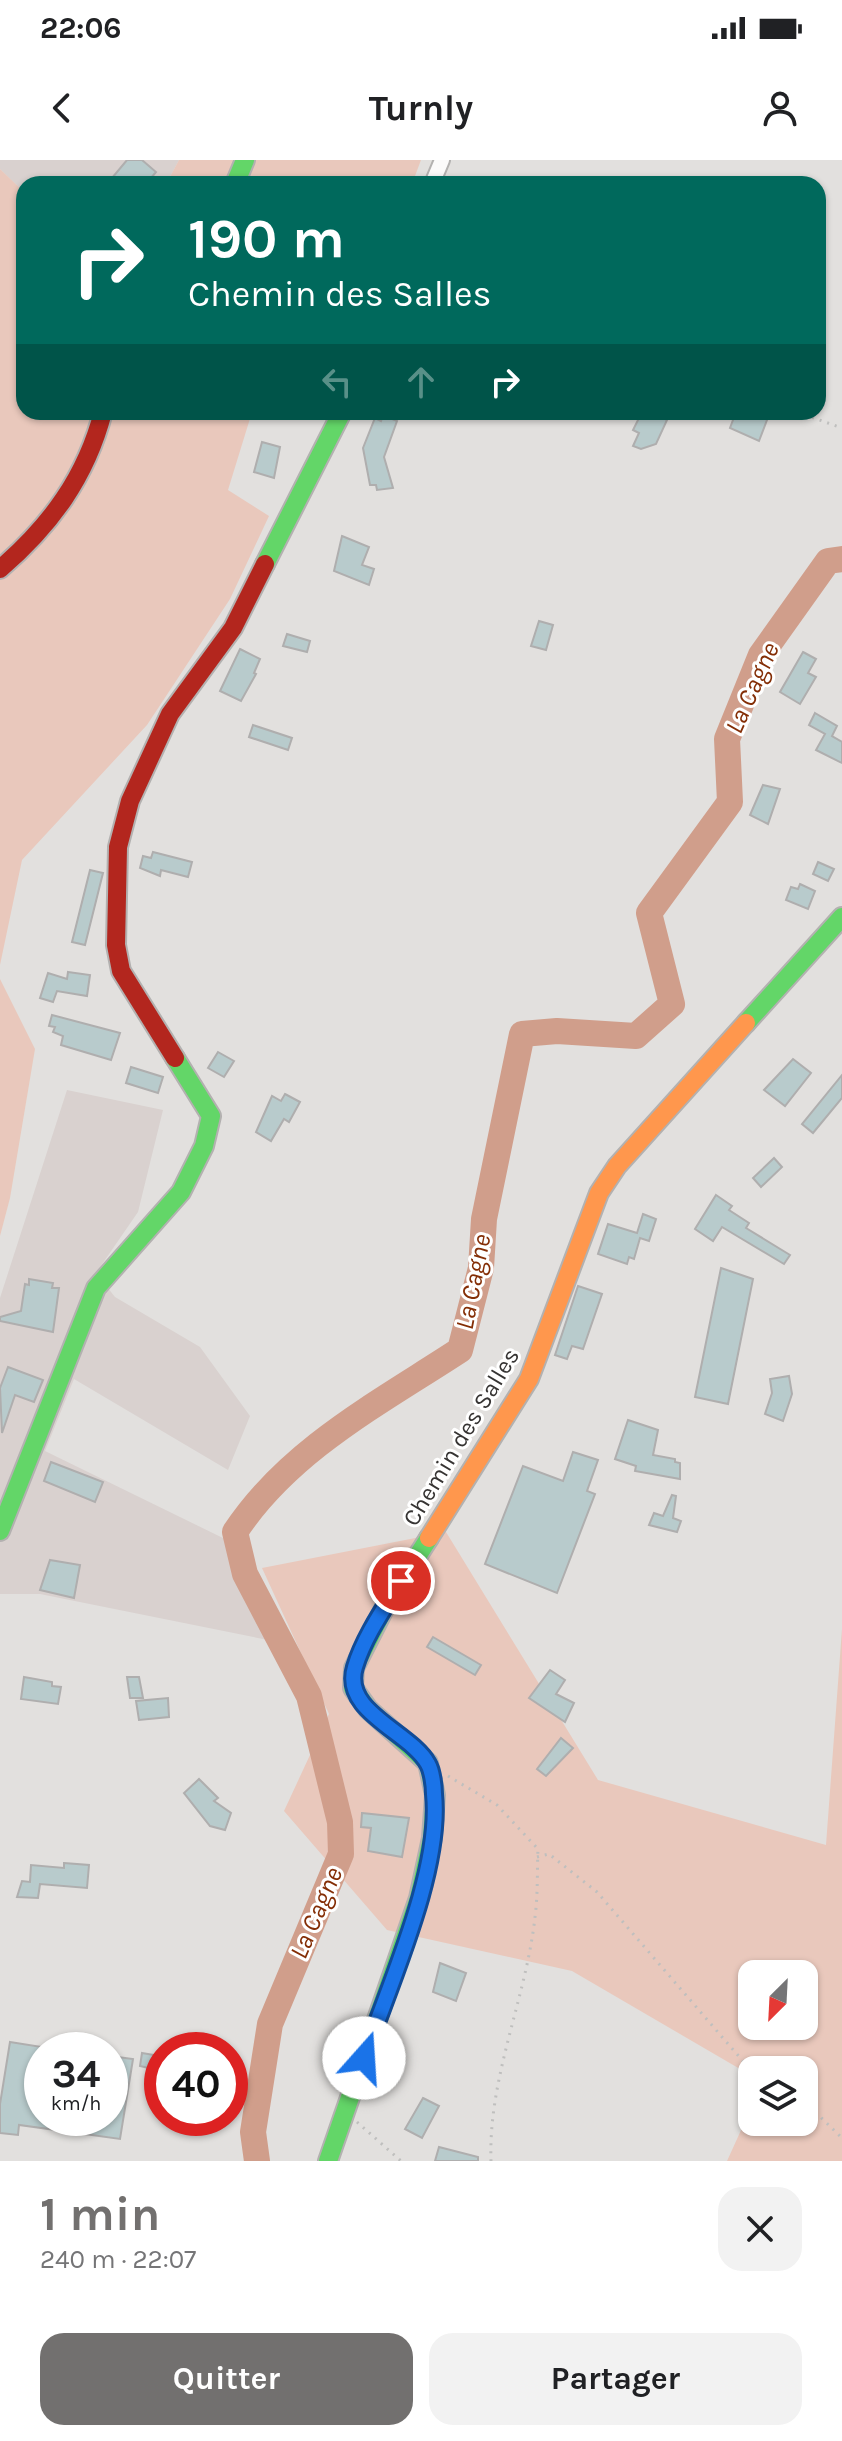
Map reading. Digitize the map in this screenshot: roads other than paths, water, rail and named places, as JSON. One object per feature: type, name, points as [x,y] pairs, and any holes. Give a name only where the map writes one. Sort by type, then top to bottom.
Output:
[{"type":"street","points":[[0,569],[33,543],[60,509],[84,472],[100,420]]},
{"type":"street","points":[[0,1531],[96,1288],[121,1254],[164,1216],[192,1180],[206,1145],[211,1116],[121,971],[116,945],[118,847],[130,801],[170,714],[233,628],[338,420]]},
{"type":"street","name":"Chemin des Salles","points":[[328,2161],[419,1898],[432,1838],[435,1795],[428,1763],[368,1709],[353,1688],[354,1668],[385,1607],[529,1379],[605,1184],[617,1166],[842,917]]},
{"type":"waterway","name":"La Cagne","points":[[257,2161],[253,2132],[270,2024],[341,1854],[340,1822],[309,1696],[245,1574],[235,1532],[257,1503],[309,1452],[367,1409],[460,1350],[481,1268],[484,1219],[522,1034],[557,1031],[636,1036],[672,1004],[649,913],[730,802],[727,739],[761,655],[828,561],[842,559]]}]
